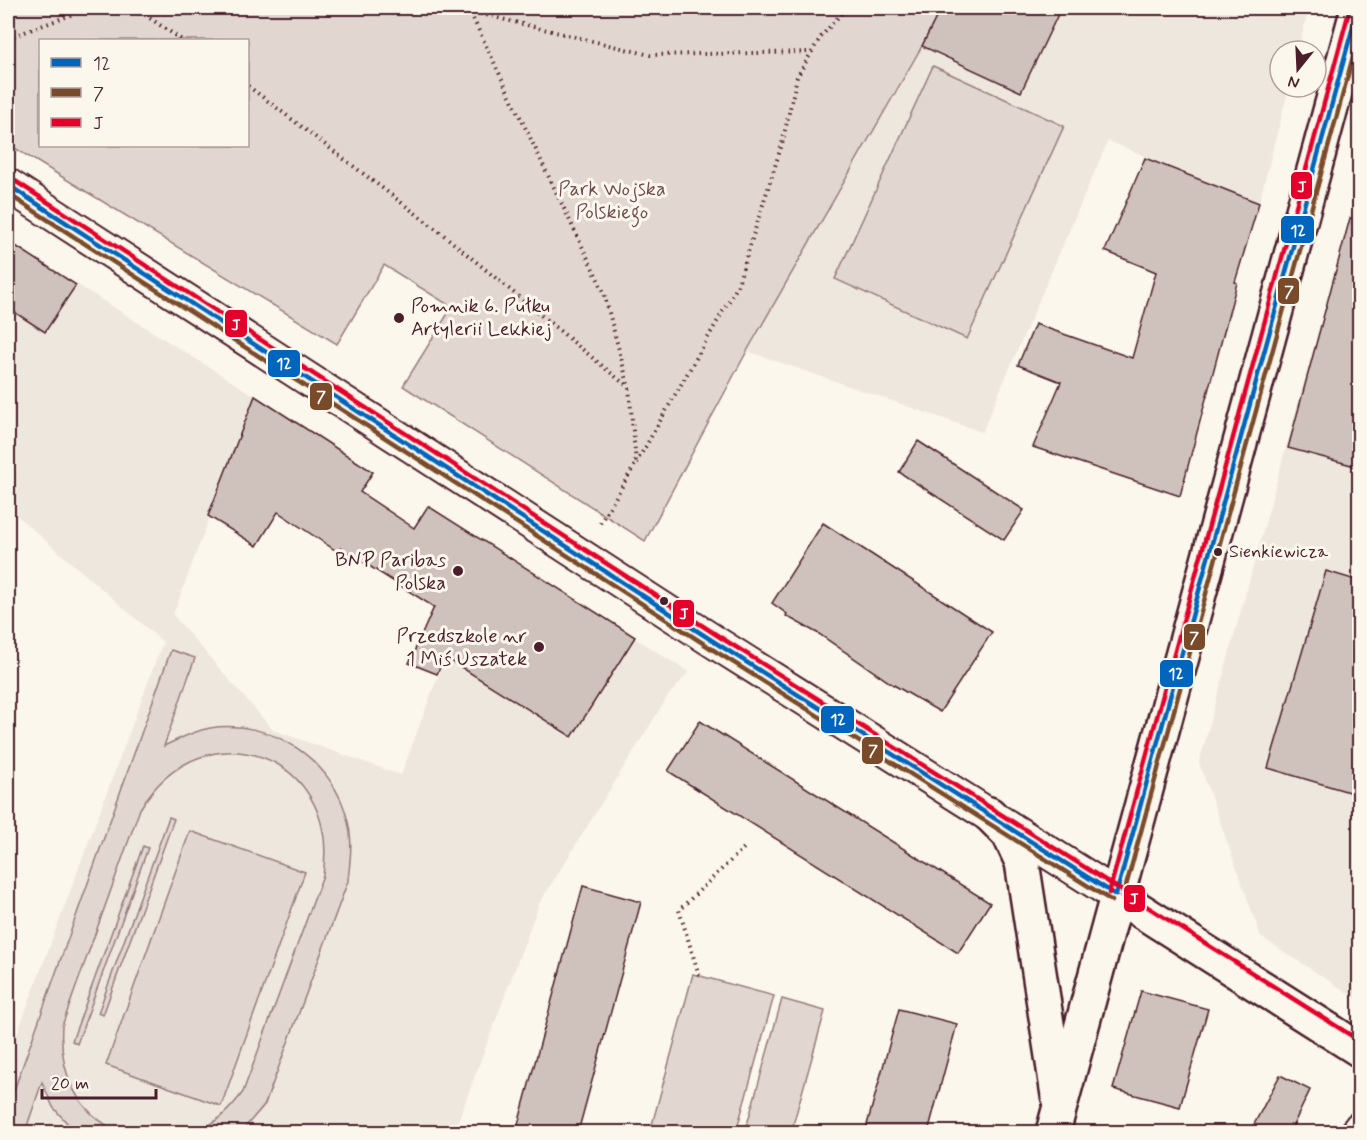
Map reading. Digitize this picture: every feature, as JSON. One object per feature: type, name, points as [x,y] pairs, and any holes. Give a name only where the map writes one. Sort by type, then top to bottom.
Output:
[{"type":"main road","points":[[1056,1120],[1358,8]]},
{"type":"main road","points":[[989,814],[1009,834],[1022,862],[1056,1120]]},
{"type":"main road","points":[[1116,895],[1359,1050]]},
{"type":"street","points":[[8,185],[716,643],[1116,895]]},
{"type":"street","points":[[1357,1132],[1359,1128]]},
{"type":"path","points":[[8,38],[90,8]]},
{"type":"path","points":[[135,8],[181,39]]},
{"type":"path","points":[[439,8],[469,9],[650,55],[811,52]]},
{"type":"path","points":[[598,526],[737,287],[782,144],[797,77],[811,52],[846,8]]},
{"type":"path","points":[[469,9],[603,290],[629,388],[636,464]]},
{"type":"path","points":[[249,87],[440,232],[629,388]]},
{"type":"path","points":[[699,975],[679,910],[746,846]]},
{"type":"shaded area","points":[[941,8],[1309,8],[1301,39],[1268,39],[1268,99],[1286,99],[1259,203],[1108,141],[982,432],[747,351],[922,46]]},
{"type":"shaded area","points":[[1359,183],[1359,1000],[1261,937],[1199,763]]},
{"type":"shaded area","points":[[8,241],[255,396],[173,615],[273,730],[401,775],[445,657],[500,554],[689,672],[668,696],[539,904],[454,1132],[8,1132],[8,1058],[163,642],[8,508]]},
{"type":"green space","name":"Park Wojska Polskiego","points":[[8,8],[941,8],[922,46],[747,351],[645,541],[403,386],[452,307],[384,265],[337,344],[8,144]]},
{"type":"green space","points":[[933,66],[1064,126],[967,339],[835,279]]},
{"type":"green space","points":[[171,650],[195,658],[164,746],[204,729],[233,727],[256,730],[277,737],[297,748],[330,780],[341,800],[350,837],[348,881],[265,1104],[241,1132],[197,1132],[223,1115],[243,1092],[323,875],[323,833],[311,799],[290,773],[262,757],[231,752],[198,758],[167,777],[140,809],[62,1026],[64,1059],[73,1089],[92,1114],[120,1132],[75,1132],[53,1107],[42,1082],[25,1132],[8,1132],[8,1107]]},
{"type":"green space","points":[[169,817],[174,819],[103,1015],[98,1013]]},
{"type":"green space","points":[[190,831],[305,872],[221,1106],[106,1065]]},
{"type":"green space","points":[[143,846],[148,848],[77,1044],[72,1041]]},
{"type":"green space","points":[[693,974],[774,996],[736,1132],[650,1132]]},
{"type":"green space","points":[[782,999],[825,1011],[791,1132],[745,1132]]},
{"type":"building","points":[[941,8],[1061,8],[1021,92],[922,46]]},
{"type":"building","points":[[1145,158],[1259,203],[1235,282],[1237,283],[1180,496],[1033,447],[1061,382],[1018,365],[1035,324],[1132,358],[1156,272],[1105,251]]},
{"type":"building","points":[[1350,218],[1359,219],[1359,451],[1355,466],[1288,448]]},
{"type":"building","points":[[8,241],[76,285],[45,332],[8,308]]},
{"type":"building","points":[[255,396],[373,472],[360,492],[414,528],[428,506],[635,637],[572,737],[445,657],[437,674],[409,663],[434,607],[341,548],[338,552],[278,512],[257,546],[208,516]]},
{"type":"building","points":[[918,441],[1024,510],[1004,540],[899,472]]},
{"type":"building","points":[[823,523],[992,632],[940,712],[892,684],[819,634],[786,616],[787,614],[772,603]]},
{"type":"building","points":[[1326,571],[1359,581],[1359,795],[1268,768]]},
{"type":"building","points":[[700,721],[990,903],[958,953],[668,771]]},
{"type":"building","points":[[583,886],[641,902],[578,1132],[516,1132]]},
{"type":"building","points":[[1141,991],[1208,1009],[1180,1107],[1113,1089]]},
{"type":"building","points":[[899,1009],[957,1024],[928,1132],[865,1132]]},
{"type":"building","points":[[1280,1075],[1310,1090],[1290,1132],[1250,1132]]},
{"type":"transit line","name":"J","points":[[1109,893],[1350,8]]},
{"type":"transit line","name":"12","points":[[1116,895],[1358,8]]},
{"type":"transit line","name":"7","points":[[1123,897],[1360,31]]},
{"type":"transit line","name":"J","points":[[12,179],[720,637],[1360,1041]]},
{"type":"transit line","name":"12","points":[[8,185],[716,643],[1116,895]]},
{"type":"transit line","name":"7","points":[[8,194],[712,649],[1112,901]]},
{"type":"place","name":"Pomnik 6. Pułku Artylerii Lekkiej","points":[[399,318]]},
{"type":"place","name":"Sienkiewicza","points":[[1218,552]]},
{"type":"place","name":"BNP Paribas Polska","points":[[458,571]]},
{"type":"place","name":"Przedszkole nr 1 Miś Uszatek","points":[[539,647]]}]
